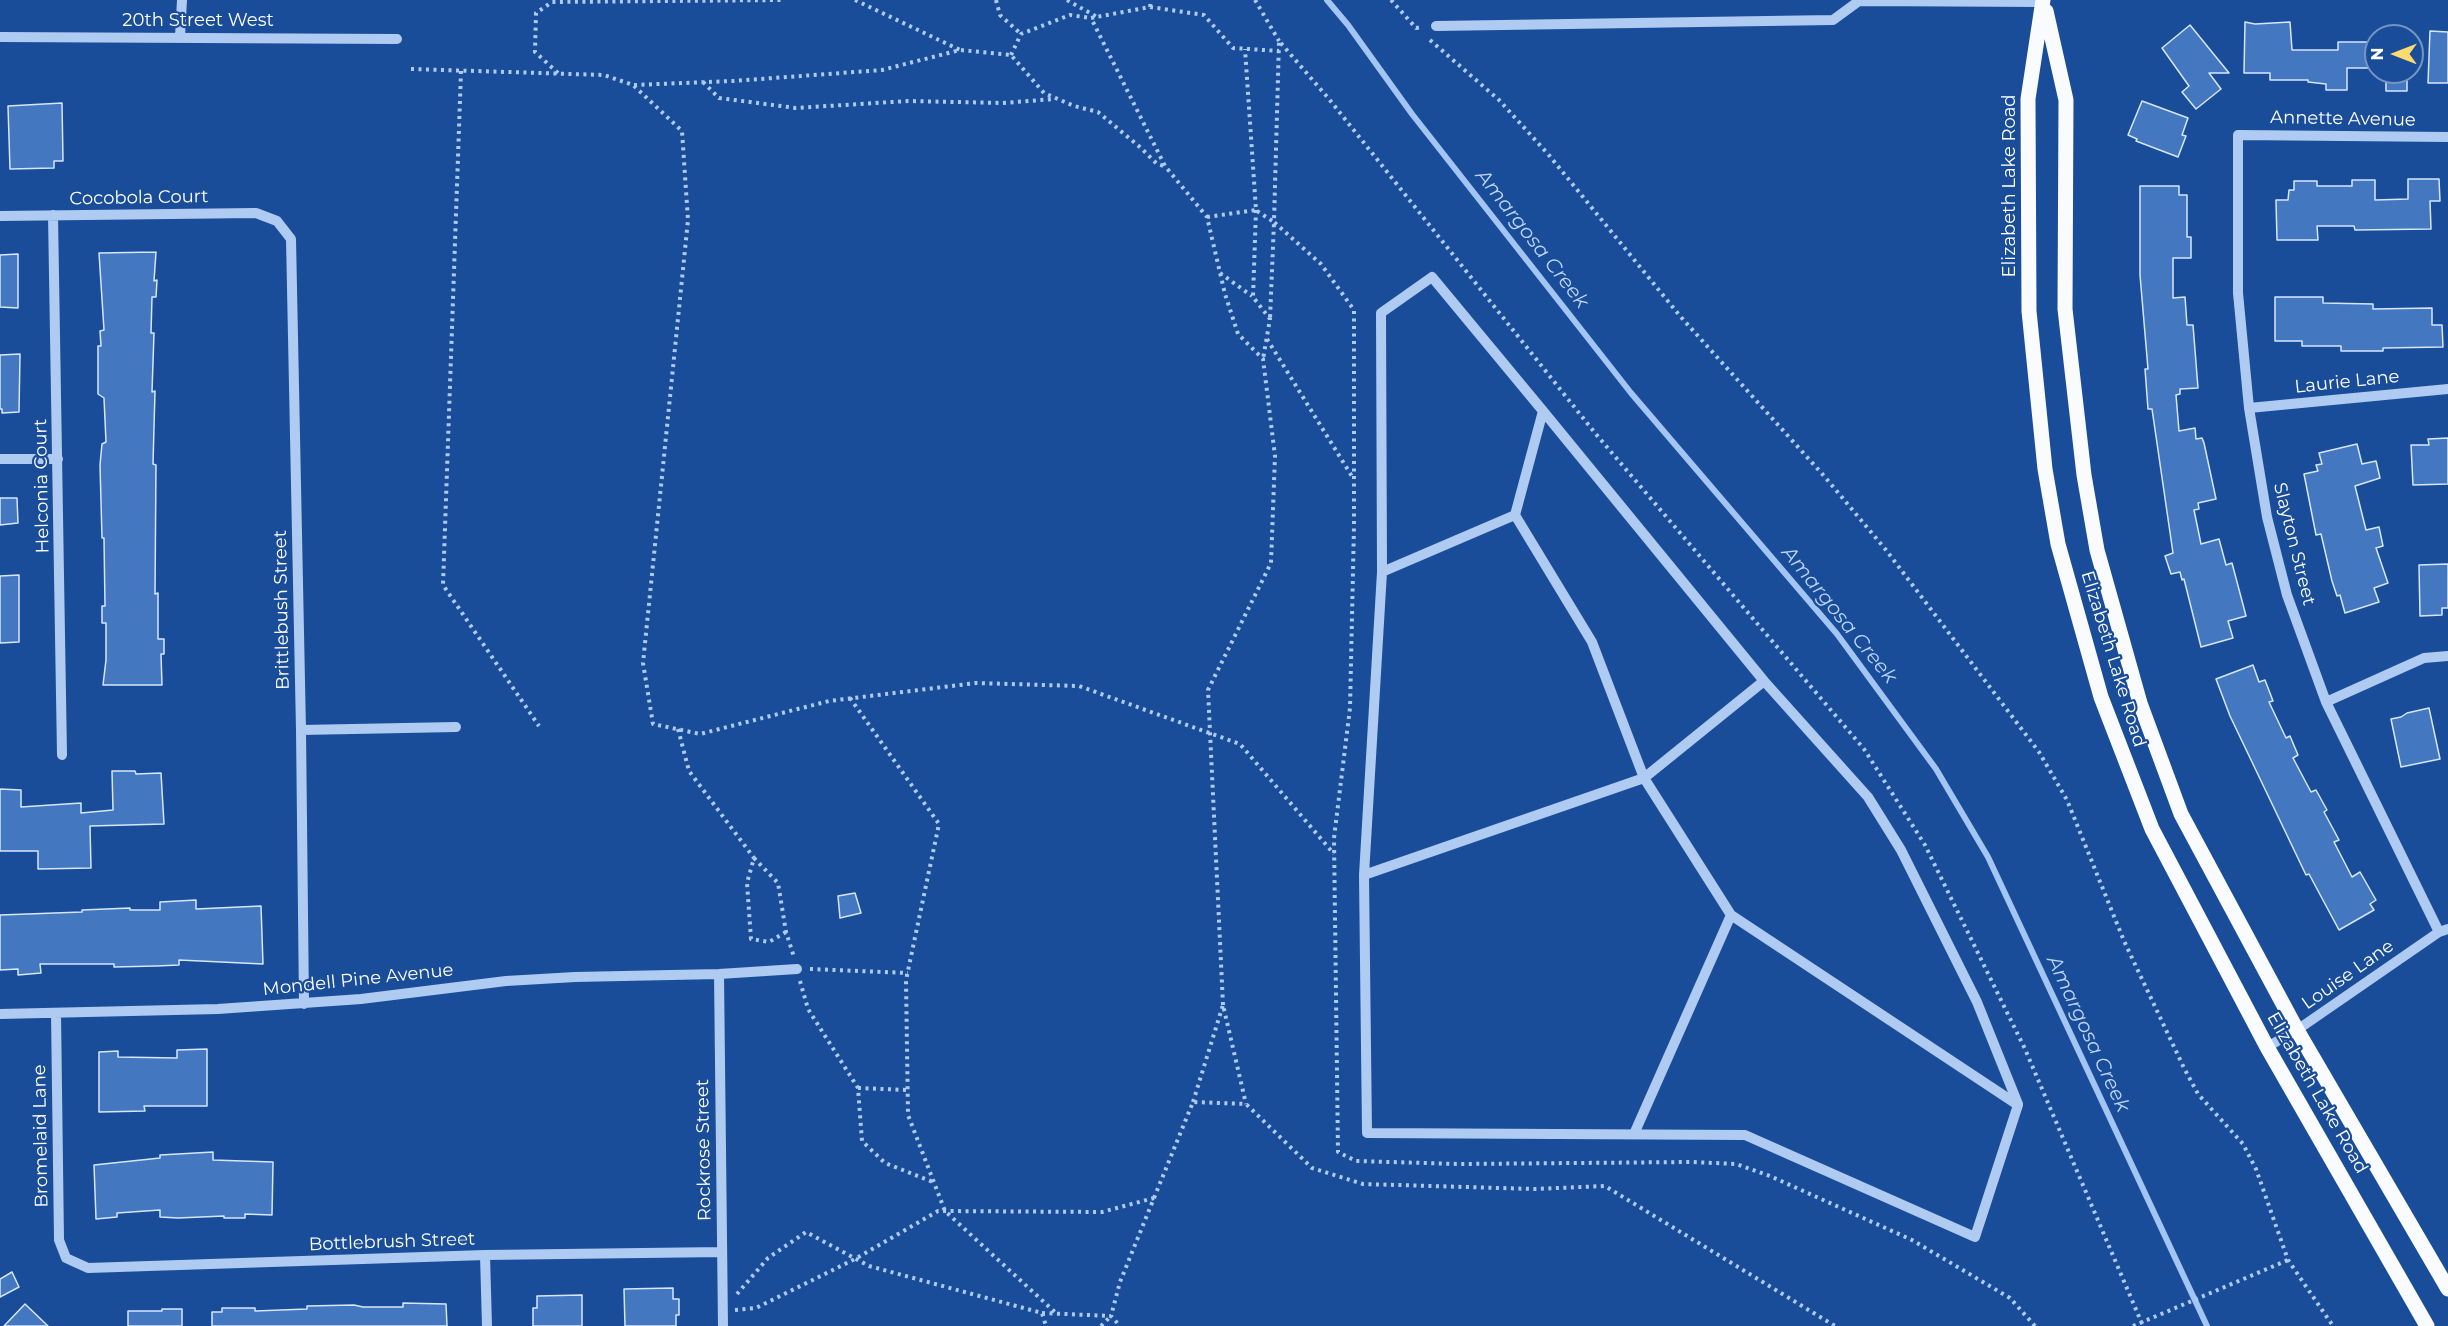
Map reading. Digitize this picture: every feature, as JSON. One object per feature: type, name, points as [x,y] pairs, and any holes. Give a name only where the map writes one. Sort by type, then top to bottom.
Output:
[{"type":"main road","name":"Elizabeth Lake Road","points":[[2043,1],[2066,100],[2065,309],[2084,475],[2097,550],[2140,704],[2181,814],[2297,1030],[2448,1290]]},
{"type":"main road","name":"Elizabeth Lake Road","points":[[2043,1],[2028,99],[2029,311],[2045,469],[2058,544],[2101,697],[2152,829],[2267,1047],[2427,1326]]},
{"type":"street","points":[[180,37],[182,0]]},
{"type":"street","points":[[1436,26],[1833,20],[1859,1],[2043,1]]},
{"type":"street","name":"20th Street West","points":[[0,36],[397,39]]},
{"type":"street","name":"Annette Avenue","points":[[2238,135],[2448,137]]},
{"type":"street","name":"Slayton Street","points":[[2238,135],[2238,293],[2249,408],[2267,517],[2284,584],[2326,702],[2443,931]]},
{"type":"street","name":"Cocobola Court","points":[[0,216],[256,213],[276,221]]},
{"type":"street","name":"Helconia Court","points":[[53,215],[62,755]]},
{"type":"street","name":"Brittlebush Street","points":[[276,221],[291,239],[304,1004]]},
{"type":"street","points":[[1432,277],[1543,411],[1764,681],[1868,797],[1901,850],[1977,1002],[2018,1105],[1975,1237],[1745,1135],[1367,1133],[1364,875],[1382,572],[1381,313],[1432,277]]},
{"type":"street","name":"Laurie Lane","points":[[2249,408],[2448,388]]},
{"type":"street","points":[[1543,411],[1515,515],[1592,642],[1644,778],[1731,915],[2018,1105]]},
{"type":"street","points":[[0,459],[58,459]]},
{"type":"street","points":[[1382,572],[1515,515]]},
{"type":"street","points":[[2326,702],[2424,658],[2448,656]]},
{"type":"street","points":[[1364,875],[1644,778],[1764,681]]},
{"type":"street","points":[[301,730],[456,727]]},
{"type":"street","points":[[1634,1134],[1731,915]]},
{"type":"street","name":"Louise Lane","points":[[2267,1047],[2297,1030],[2443,931]]},
{"type":"street","name":"Mondell Pine Avenue","points":[[0,1014],[218,1009],[361,999],[506,981],[797,969]]},
{"type":"street","name":"Rockrose Street","points":[[719,974],[723,1326]]},
{"type":"street","name":"Bromelaid Lane","points":[[57,1013],[59,1240],[66,1258]]},
{"type":"street","name":"Bottlebrush Street","points":[[66,1258],[88,1269],[485,1255],[722,1252]]},
{"type":"street","points":[[485,1255],[487,1326]]},
{"type":"path","points":[[558,74],[535,52],[536,13],[552,2],[782,0]]},
{"type":"path","points":[[855,0],[960,50],[1011,55],[1044,93],[1098,112],[1141,148],[1157,165],[1165,166]]},
{"type":"path","points":[[996,0],[1000,15],[1022,34]]},
{"type":"path","points":[[1067,0],[1097,17]]},
{"type":"path","points":[[1150,7],[1151,0]]},
{"type":"path","points":[[1255,0],[1279,41],[1329,99]]},
{"type":"path","points":[[1392,0],[1416,28],[1499,100],[1548,154],[1680,316],[1818,469],[1879,541],[2039,752],[2067,800],[2124,941],[2184,1068],[2198,1094],[2243,1144],[2256,1169],[2288,1260],[2332,1326]]},
{"type":"path","points":[[1011,55],[1022,34],[1070,15],[1091,18],[1150,7],[1204,15],[1233,48],[1279,51]]},
{"type":"path","points":[[1091,18],[1165,166],[1207,217],[1238,334],[1263,360]]},
{"type":"path","points":[[1416,28],[1436,26]]},
{"type":"path","points":[[1279,41],[1270,319],[1263,360],[1275,456],[1271,563],[1208,690],[1223,1005],[1246,1104],[1312,1167],[1363,1184],[1534,1190],[1605,1186],[1835,1326]]},
{"type":"path","points":[[1245,49],[1256,210],[1253,297]]},
{"type":"path","points":[[411,69],[604,75],[633,85],[882,70],[960,50]]},
{"type":"path","points":[[461,71],[443,585],[539,726]]},
{"type":"path","points":[[704,82],[719,98],[796,108],[908,101],[1003,103],[1058,99]]},
{"type":"path","points":[[633,85],[682,131],[688,220],[643,663],[652,724],[700,734],[829,701],[850,698],[976,684],[1079,686],[1240,744],[1335,855]]},
{"type":"path","points":[[1207,217],[1256,210],[1274,222],[1321,264],[1353,310],[1350,708],[1334,838],[1338,1152],[1356,1161],[1447,1164],[1692,1162],[1736,1164],[1770,1176],[1912,1240],[2010,1298],[2036,1326]]},
{"type":"path","points":[[1220,273],[1253,297],[1270,319]]},
{"type":"path","points":[[1267,339],[1353,478]]},
{"type":"path","points":[[850,698],[939,824],[908,973],[908,1115],[945,1211],[1057,1314]]},
{"type":"path","points":[[678,729],[689,771],[754,858],[778,883],[786,932],[808,1009],[858,1088],[862,1141],[885,1163],[934,1182]]},
{"type":"path","points":[[754,858],[747,883],[751,939],[769,942],[786,932]]},
{"type":"path","points":[[797,969],[908,973]]},
{"type":"path","points":[[1101,1326],[1111,1316],[1120,1282],[1193,1101],[1223,1005]]},
{"type":"path","points":[[858,1088],[907,1090]]},
{"type":"path","points":[[1193,1101],[1246,1104]]},
{"type":"path","points":[[723,1311],[756,1308],[855,1259],[938,1211],[1102,1212],[1154,1198]]},
{"type":"path","points":[[723,1311],[768,1258],[806,1232],[868,1266],[1042,1313],[1111,1316],[1120,1326]]},
{"type":"path","points":[[2133,1326],[2288,1260]]},
{"type":"path","points":[[1042,1313],[1046,1326]]},
{"type":"building","points":[[2245,22],[2255,24],[2290,22],[2292,50],[2338,50],[2338,42],[2364,42],[2364,68],[2347,68],[2347,90],[2326,90],[2326,84],[2308,82],[2308,80],[2270,80],[2270,73],[2244,73]]},
{"type":"building","points":[[2190,25],[2229,73],[2209,73],[2221,89],[2196,109],[2182,92],[2189,86],[2162,48]]},
{"type":"building","points":[[2430,31],[2448,32],[2448,83],[2428,83]]},
{"type":"building","points":[[2386,84],[2407,84],[2407,91],[2386,91]]},
{"type":"building","points":[[2142,101],[2188,118],[2182,135],[2186,136],[2178,157],[2136,141],[2137,139],[2128,135]]},
{"type":"building","points":[[62,103],[63,161],[54,161],[54,168],[10,169],[8,106]]},
{"type":"building","points":[[2408,179],[2439,179],[2440,201],[2430,201],[2431,229],[2355,230],[2354,226],[2317,226],[2318,240],[2277,240],[2276,200],[2288,200],[2289,190],[2294,190],[2294,181],[2317,181],[2317,186],[2352,186],[2352,180],[2375,180],[2375,200],[2408,199]]},
{"type":"building","points":[[2140,186],[2179,186],[2179,195],[2187,195],[2187,237],[2191,237],[2191,258],[2173,258],[2173,298],[2185,297],[2187,325],[2193,325],[2198,388],[2180,389],[2180,394],[2176,395],[2179,431],[2195,428],[2196,439],[2202,438],[2204,443],[2216,499],[2198,503],[2199,509],[2194,510],[2201,544],[2219,539],[2226,565],[2232,563],[2246,616],[2228,621],[2233,638],[2201,647],[2184,579],[2182,580],[2180,572],[2171,574],[2165,556],[2173,553],[2152,409],[2148,409],[2145,369],[2148,369],[2140,275]]},
{"type":"building","points":[[156,252],[154,281],[157,280],[156,297],[152,297],[151,333],[154,333],[152,392],[155,391],[153,464],[156,465],[155,594],[158,593],[158,639],[164,639],[164,654],[161,654],[162,685],[103,685],[106,623],[102,623],[102,606],[105,606],[100,465],[102,444],[106,442],[104,398],[98,394],[98,346],[101,346],[100,331],[104,330],[99,253]]},
{"type":"building","points":[[18,254],[18,308],[0,307],[0,255]]},
{"type":"building","points":[[2275,297],[2323,297],[2323,303],[2373,304],[2373,309],[2432,308],[2432,325],[2442,325],[2443,347],[2341,351],[2341,346],[2302,346],[2302,341],[2275,341]]},
{"type":"building","points":[[20,354],[19,412],[2,413],[0,409],[0,355]]},
{"type":"building","points":[[2448,438],[2448,484],[2413,485],[2411,445],[2429,445],[2428,439]]},
{"type":"building","points":[[2357,444],[2362,464],[2376,461],[2380,478],[2355,486],[2366,530],[2379,527],[2383,546],[2376,548],[2388,583],[2374,588],[2379,602],[2345,613],[2340,595],[2337,596],[2332,581],[2321,534],[2316,535],[2304,474],[2318,471],[2316,465],[2322,464],[2319,453]]},
{"type":"building","points":[[0,498],[17,498],[18,523],[0,525]]},
{"type":"building","points":[[2448,564],[2448,608],[2442,608],[2442,615],[2420,616],[2419,565]]},
{"type":"building","points":[[19,575],[19,642],[0,643],[0,576]]},
{"type":"building","points":[[2253,665],[2259,682],[2265,680],[2273,701],[2269,702],[2286,738],[2290,736],[2298,755],[2293,758],[2311,792],[2316,790],[2327,810],[2324,812],[2339,840],[2334,842],[2352,877],[2360,872],[2376,900],[2370,904],[2374,910],[2339,930],[2309,874],[2306,875],[2230,716],[2216,679]]},
{"type":"building","points":[[2429,708],[2440,759],[2401,767],[2391,719]]},
{"type":"building","points":[[112,771],[135,771],[136,774],[161,773],[164,824],[90,826],[91,868],[38,869],[38,851],[0,851],[0,789],[21,790],[21,807],[81,803],[81,813],[113,810]]},
{"type":"building","points":[[855,893],[861,913],[840,918],[838,896]]},
{"type":"building","points":[[196,900],[196,909],[261,906],[263,964],[179,960],[179,965],[156,966],[40,964],[41,973],[18,975],[18,969],[0,970],[0,915],[130,908],[130,910],[160,910],[160,902]]},
{"type":"building","points":[[207,1049],[207,1106],[144,1106],[145,1111],[99,1112],[99,1052],[118,1051],[118,1057],[177,1058],[177,1050]]},
{"type":"building","points":[[213,1152],[213,1160],[273,1162],[272,1215],[245,1214],[245,1218],[224,1218],[224,1216],[178,1218],[160,1217],[160,1210],[117,1213],[117,1217],[96,1219],[94,1165],[160,1158],[160,1155]]},
{"type":"building","points":[[12,1272],[19,1287],[0,1297],[0,1279]]},
{"type":"building","points":[[673,1288],[673,1299],[679,1299],[676,1326],[625,1326],[624,1289]]},
{"type":"building","points":[[582,1295],[582,1326],[533,1326],[533,1308],[537,1308],[537,1296]]},
{"type":"building","points":[[403,1303],[446,1304],[447,1326],[212,1326],[212,1312],[222,1312],[222,1308],[255,1308],[255,1311],[307,1309],[307,1306],[403,1307]]},
{"type":"building","points":[[25,1304],[48,1326],[4,1326]]},
{"type":"building","points":[[162,1309],[182,1309],[182,1326],[128,1326],[128,1311],[162,1311]]},
{"type":"waterway","name":"Amargosa Creek","points":[[1327,0],[1348,25],[1412,114],[1631,393],[1837,634],[1936,769],[1988,857],[2207,1326]]}]
